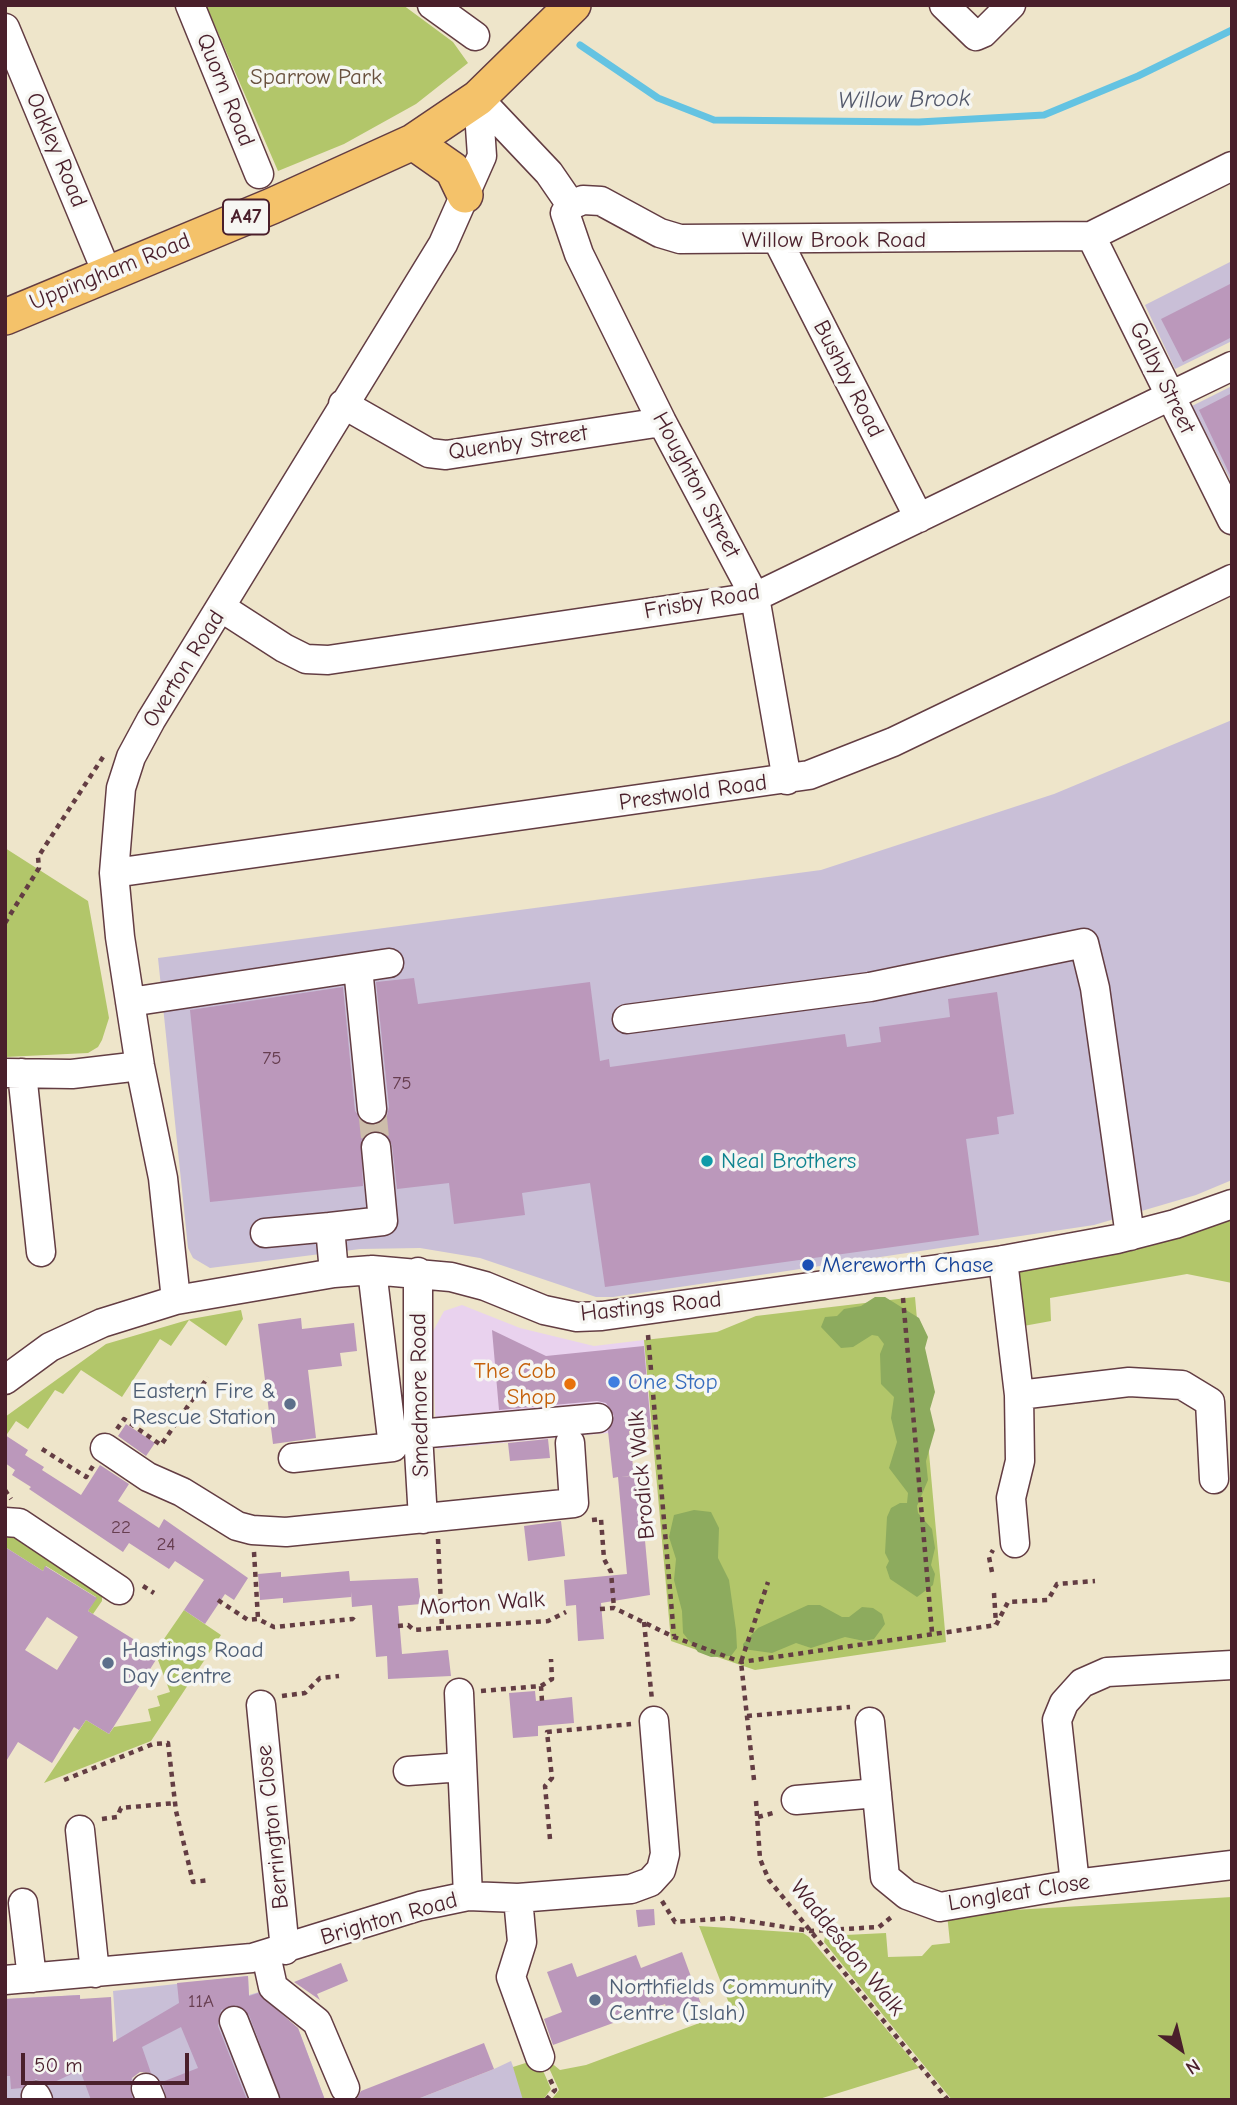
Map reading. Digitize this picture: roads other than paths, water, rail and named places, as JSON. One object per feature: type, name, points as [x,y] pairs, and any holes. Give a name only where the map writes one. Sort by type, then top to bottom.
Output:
[{"type":"main road","name":"A47","points":[[478,98],[573,5]]},
{"type":"main road","name":"Uppingham Road","points":[[5,317],[272,206],[413,142],[478,98]]},
{"type":"main road","points":[[413,142],[453,170],[465,195]]},
{"type":"street","name":"Quorn Road","points":[[190,5],[259,174]]},
{"type":"street","points":[[432,5],[475,36]]},
{"type":"street","points":[[944,5],[976,36],[983,33],[1011,5]]},
{"type":"street","name":"Oakley Road","points":[[5,28],[107,273]]},
{"type":"street","points":[[478,98],[549,173],[571,205]]},
{"type":"street","name":"Overton Road","points":[[176,1300],[163,1178],[140,1066],[114,873],[121,788],[131,757],[151,720],[443,244],[482,156],[478,98]]},
{"type":"street","name":"Willow Brook Road","points":[[571,205],[583,200],[601,201],[660,233],[680,239],[1091,236],[1232,166]]},
{"type":"street","name":"Houghton Street","points":[[571,205],[565,213],[579,254],[662,422],[755,597],[787,780]]},
{"type":"street","name":"Galby Street","points":[[1091,236],[1232,520]]},
{"type":"street","name":"Bushby Road","points":[[778,240],[919,518]]},
{"type":"street","name":"Frisby Road","points":[[222,608],[306,659],[328,660],[755,597],[1232,366]]},
{"type":"street","name":"Quenby Street","points":[[343,404],[429,453],[446,456],[662,422]]},
{"type":"street","name":"Prestwold Road","points":[[114,873],[787,780],[840,765],[892,742],[1232,579]]},
{"type":"street","points":[[627,1019],[870,987],[1084,943],[1095,988],[1130,1236]]},
{"type":"street","points":[[130,1002],[389,963]]},
{"type":"street","points":[[358,968],[372,1109]]},
{"type":"street","points":[[41,1252],[14,1073],[72,1074],[140,1066]]},
{"type":"street","points":[[265,1233],[383,1221],[376,1147]]},
{"type":"street","name":"Hastings Road","points":[[5,1380],[61,1342],[102,1323],[176,1300],[334,1273],[372,1270],[418,1272],[485,1286],[544,1310],[577,1317],[901,1276],[1003,1260],[1130,1236],[1232,1204]]},
{"type":"street","points":[[330,1227],[334,1273]]},
{"type":"street","points":[[1003,1260],[1019,1395],[1020,1461],[1011,1498],[1015,1544]]},
{"type":"street","points":[[293,1458],[393,1447],[372,1270]]},
{"type":"street","name":"Smedmore Road","points":[[418,1272],[418,1434],[430,1518]]},
{"type":"street","points":[[1019,1395],[1129,1382],[1182,1385],[1210,1402],[1214,1479]]},
{"type":"street","points":[[418,1434],[598,1418]]},
{"type":"street","points":[[105,1448],[148,1476],[182,1492],[237,1526],[252,1531],[286,1532],[573,1503],[570,1443]]},
{"type":"street","points":[[5,1522],[19,1523],[119,1590]]},
{"type":"street","points":[[1075,1884],[1057,1720],[1063,1703],[1082,1683],[1107,1672],[1232,1665]]},
{"type":"street","points":[[459,1693],[468,1896]]},
{"type":"street","name":"Berrington Close","points":[[261,1705],[276,1952],[273,1987],[317,2022],[345,2088]]},
{"type":"street","name":"Brighton Road","points":[[18,1979],[276,1952],[420,1906],[468,1896],[518,1898],[631,1889],[650,1882],[661,1870],[665,1854],[654,1721]]},
{"type":"street","name":"Longleat Close","points":[[870,1722],[885,1877],[907,1895],[940,1906],[1075,1884],[1232,1865]]},
{"type":"street","points":[[408,1771],[462,1767]]},
{"type":"street","points":[[787,1806],[877,1793]]},
{"type":"street","points":[[80,1830],[95,1973]]},
{"type":"street","points":[[518,1898],[522,1942],[511,1977],[540,2057]]},
{"type":"street","points":[[18,1979],[23,1903]]},
{"type":"street","points":[[234,2021],[265,2100]]},
{"type":"waterway","name":"Willow Brook","points":[[580,45],[658,98],[714,120],[919,122],[1044,115],[1138,76],[1232,30]]},
{"type":"tunnel","points":[[372,1109],[376,1147]]},
{"type":"place","name":"Neal Brothers","points":[[707,1161]]},
{"type":"place","name":"Mereworth Chase","points":[[808,1265]]},
{"type":"place","name":"One Stop","points":[[614,1382]]},
{"type":"place","name":"The Cob Shop","points":[[570,1384]]},
{"type":"place","name":"Eastern Fire & Rescue Station","points":[[290,1404]]},
{"type":"place","name":"Hastings Road Day Centre","points":[[108,1663]]},
{"type":"place","name":"Northfields Community Centre (Islah)","points":[[595,2000]]},
{"type":"park label","name":"Sparrow Park","points":[[316,77]]}]
